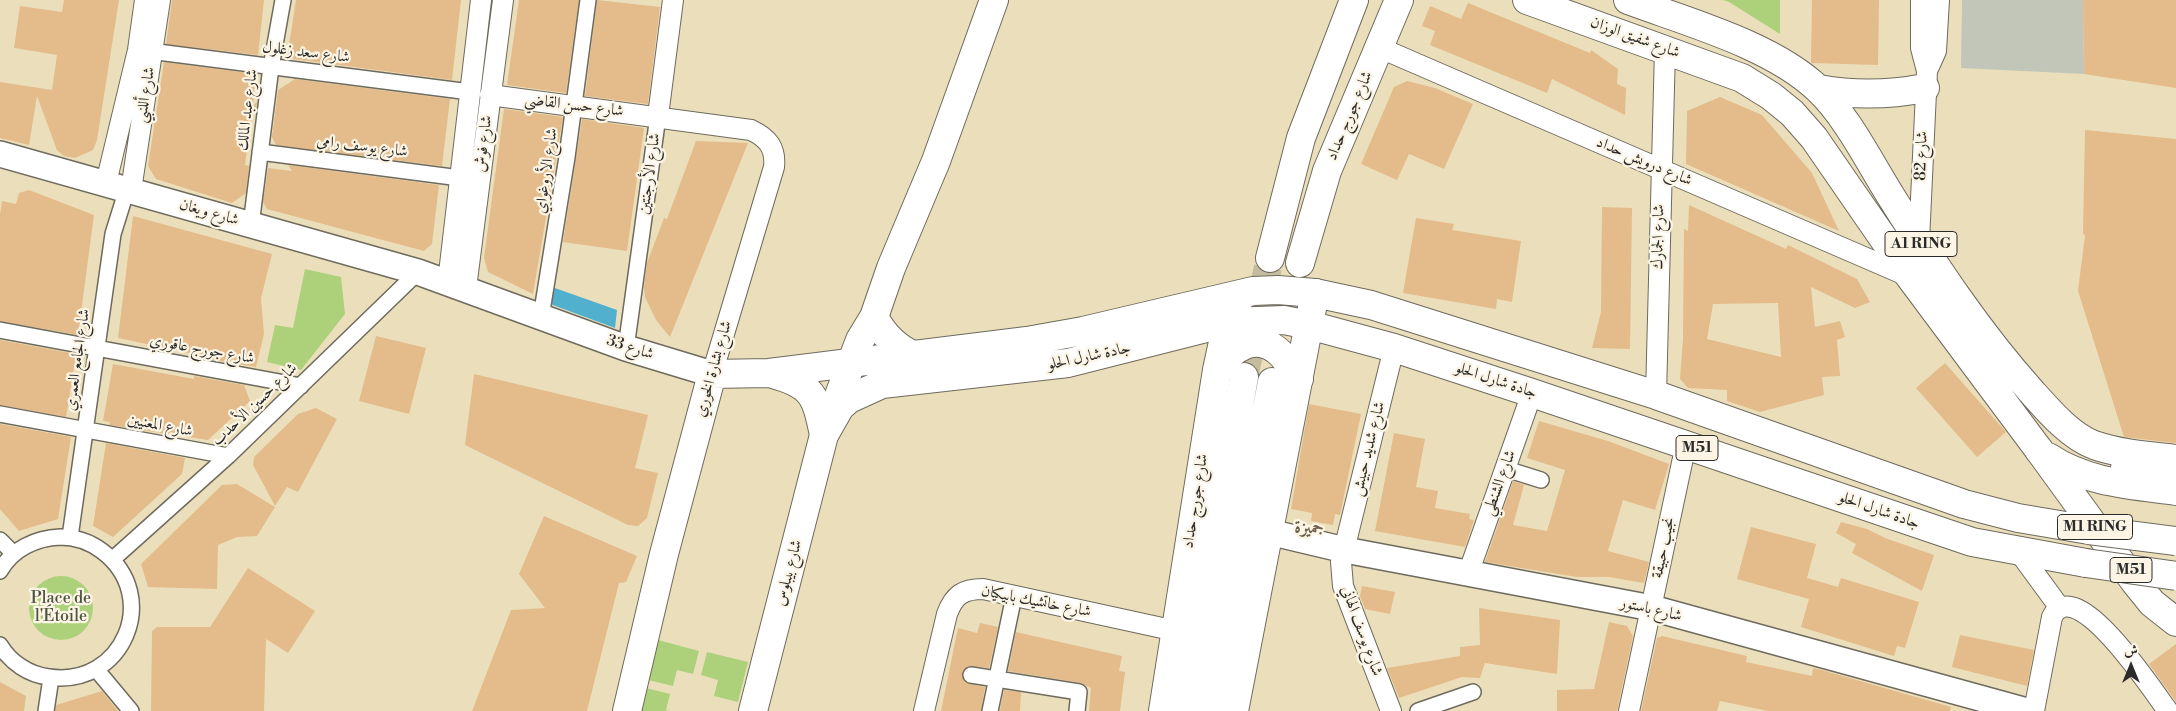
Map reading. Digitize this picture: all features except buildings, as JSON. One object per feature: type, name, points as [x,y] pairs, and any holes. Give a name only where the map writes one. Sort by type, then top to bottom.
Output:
[{"type":"main road","points":[[824,435],[860,340],[874,317],[891,268],[936,162],[994,0]]},
{"type":"main road","points":[[1270,258],[1301,138],[1354,0]]},
{"type":"main road","name":"شارع جورج حداد","points":[[1300,263],[1327,170],[1399,0]]},
{"type":"main road","name":"شارع شفيق الوزان","points":[[1527,0],[1742,78],[1771,96],[1792,113],[1814,138],[1910,277]]},
{"type":"main road","name":"شارع شفيق الوزان","points":[[1628,0],[1737,41],[1787,65],[1819,89]]},
{"type":"main road","points":[[1819,89],[1845,94],[1872,95],[1926,80]]},
{"type":"main road","name":"A1 RING","points":[[1819,89],[1836,110],[1919,241],[1994,347],[2059,420],[2082,439],[2094,445],[2122,452],[2176,459]]},
{"type":"main road","name":"A1 RING","points":[[1910,277],[2039,450],[2068,478]]},
{"type":"main road","name":"جادة شارل الحلو","points":[[851,363],[974,349],[1083,331],[1240,293],[1278,290],[1315,293],[1371,306],[1656,395],[1942,497],[2018,518],[2176,542]]},
{"type":"main road","name":"شارع جورج حداد","points":[[1163,711],[1217,370],[1240,293]]},
{"type":"main road","points":[[1234,711],[1315,293]]},
{"type":"main road","points":[[874,317],[888,338],[902,351],[913,356]]},
{"type":"main road","name":"جادة شارل الحلو","points":[[824,435],[840,407],[848,399],[882,384],[1068,363],[1230,322],[1275,320],[1309,325],[1394,348],[1686,444],[1956,537],[2019,552],[2086,564],[2176,576]]},
{"type":"main road","points":[[1217,370],[1232,350],[1252,343],[1274,348],[1282,354],[1299,379]]},
{"type":"main road","name":"شارع 33","points":[[712,374],[769,373],[851,363]]},
{"type":"main road","points":[[769,373],[795,380],[809,390],[818,409],[824,435]]},
{"type":"main road","name":"شارع بشارة الخوري","points":[[627,711],[664,554],[712,374]]},
{"type":"main road","name":"شارع جورج حداد","points":[[1185,711],[1244,377]]},
{"type":"main road","points":[[1209,711],[1272,382]]},
{"type":"main road","name":"شارع بيبلوس","points":[[753,711],[824,435]]},
{"type":"main road","points":[[2068,478],[2098,466],[2176,470]]},
{"type":"main road","points":[[2068,478],[2176,491]]},
{"type":"main road","name":"M1 RING","points":[[2068,478],[2135,582],[2152,603],[2176,622]]},
{"type":"street","name":"شارع أللنبي","points":[[144,0],[146,51]]},
{"type":"street","name":"شارع أللنبي","points":[[121,187],[146,51],[160,0]]},
{"type":"street","name":"شارع عبد المالك","points":[[251,224],[271,67],[283,0]]},
{"type":"street","name":"شارع فوش","points":[[457,285],[460,178],[481,0]]},
{"type":"street","name":"شارع فوش","points":[[457,285],[490,95],[503,0]]},
{"type":"street","name":"شارع الأروغواي","points":[[541,317],[574,106],[588,0]]},
{"type":"street","name":"شارع الأرجنتين","points":[[626,348],[673,0]]},
{"type":"street","name":"شارع 82","points":[[1919,241],[1926,80],[1921,48],[1922,0]]},
{"type":"street","name":"شارع 82","points":[[1926,80],[1936,51],[1939,0]]},
{"type":"street","name":"شارع درويش حداد","points":[[1378,47],[1910,277]]},
{"type":"street","name":"شارع الجمارك","points":[[1656,395],[1665,49]]},
{"type":"street","name":"شارع سعد زغلول","points":[[146,51],[470,92]]},
{"type":"street","name":"شارع حسن القاضي","points":[[490,95],[658,116]]},
{"type":"street","name":"شارع بشارة الخوري","points":[[658,116],[751,130],[763,135],[769,141],[775,158],[712,374]]},
{"type":"street","name":"شارع يوسف رامي","points":[[260,152],[460,178]]},
{"type":"street","name":"شارع ويغان","points":[[0,154],[418,272]]},
{"type":"street","name":"شارع الجامع العمري","points":[[70,537],[121,187]]},
{"type":"street","name":"شارع 33","points":[[418,272],[626,348],[712,374]]},
{"type":"street","name":"شارع حسين الأحدب","points":[[113,559],[228,456],[418,272]]},
{"type":"street","name":"شارع جورج عاقوري","points":[[0,330],[301,386]]},
{"type":"street","name":"شارع شديد حبيش","points":[[1345,550],[1394,348]]},
{"type":"street","name":"شارع الشنطي","points":[[1468,574],[1532,393]]},
{"type":"street","name":"شارع المعنيين","points":[[0,414],[228,456]]},
{"type":"street","name":"نجيب حبيقة","points":[[1629,711],[1686,444]]},
{"type":"street","points":[[1506,469],[1541,480]]},
{"type":"street","name":"شارع باستور","points":[[1269,532],[1345,550],[1652,608],[2027,711]]},
{"type":"street","points":[[0,571],[22,547],[45,538],[70,537],[94,544],[113,559],[127,580],[132,604],[129,628],[118,650],[96,669],[83,675],[62,679],[40,676],[21,667],[2,652]]},
{"type":"street","points":[[0,540],[14,554]]},
{"type":"street","name":"شارع يوسف الهاني","points":[[1345,550],[1341,562],[1343,586],[1391,711]]},
{"type":"street","points":[[2019,552],[2060,608]]},
{"type":"street","name":"شارع خاتشيك بابيكيان","points":[[924,711],[951,602],[957,595],[968,589],[1014,596],[1176,631]]},
{"type":"street","points":[[990,711],[1014,596]]},
{"type":"street","points":[[2034,711],[2051,620],[2055,611],[2060,608],[2076,607],[2103,626],[2168,711]]},
{"type":"street","points":[[96,669],[131,711]]},
{"type":"street","points":[[971,675],[1079,692],[1077,711]]},
{"type":"street","points":[[46,711],[51,678]]},
{"type":"street","points":[[1418,711],[1473,692]]},
{"type":"shaded area","points":[[1962,0],[2083,0],[2084,74],[1961,68]]},
{"type":"green space","points":[[1723,0],[1780,0],[1780,34],[1729,2]]},
{"type":"green space","points":[[305,269],[341,277],[345,314],[301,370],[267,362],[275,325],[293,328]]},
{"type":"green space","name":"Place de l'Étoile","points":[[55,576],[67,576],[84,585],[91,596],[93,608],[91,620],[84,631],[67,640],[55,640],[43,635],[34,626],[29,614],[29,602],[34,590],[43,581]]},
{"type":"green space","points":[[658,640],[699,651],[693,674],[677,670],[673,686],[648,680]]},
{"type":"green space","points":[[707,652],[748,662],[738,702],[714,696],[718,680],[701,675]]},
{"type":"green space","points":[[646,688],[670,694],[666,710],[669,711],[640,711]]},
{"type":"water","points":[[552,287],[617,310],[615,328],[550,304]]},
{"type":"tunnel","points":[[1244,377],[1270,258]]},
{"type":"district","name":"جميزة","points":[[1309,529]]}]
